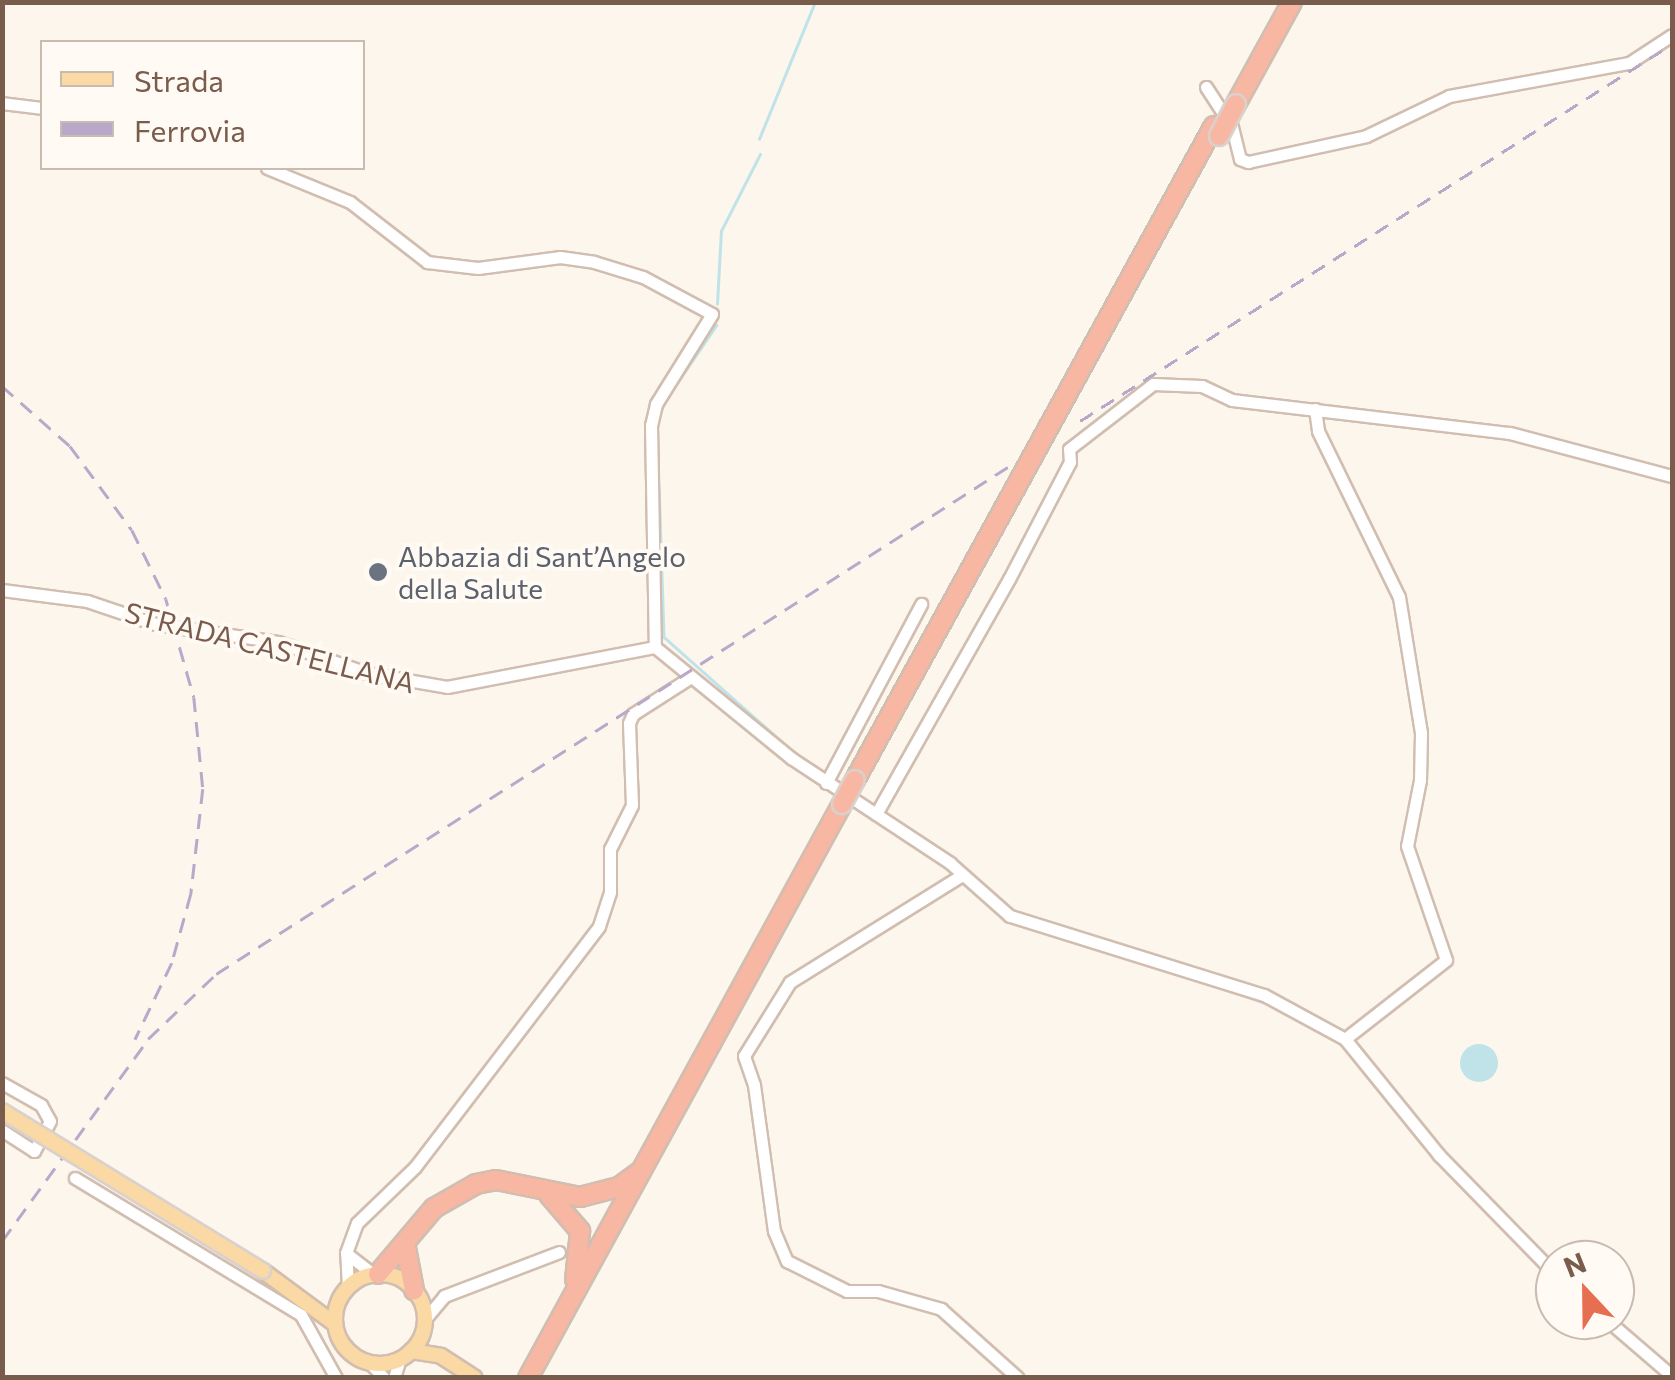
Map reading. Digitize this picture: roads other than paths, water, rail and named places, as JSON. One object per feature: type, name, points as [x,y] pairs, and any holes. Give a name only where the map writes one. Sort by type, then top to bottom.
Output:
[{"type":"highway","points":[[1234,99],[1282,2]]},
{"type":"highway","points":[[542,1378],[859,783],[1216,131],[1292,2]]},
{"type":"highway","points":[[528,1378],[846,807]]},
{"type":"highway","points":[[376,1274],[406,1248],[450,1195],[496,1180],[565,1196],[600,1194],[649,1164]]},
{"type":"highway","points":[[536,1187],[572,1215],[582,1252],[554,1332]]},
{"type":"highway","points":[[406,1248],[415,1291]]},
{"type":"main road","points":[[2,1111],[306,1298],[335,1324],[342,1344],[369,1362],[406,1355],[441,1356]]},
{"type":"main road","points":[[306,1298],[346,1290],[376,1274],[415,1291],[424,1324],[441,1356],[475,1378]]},
{"type":"main road","points":[[335,1324],[346,1290]]},
{"type":"main road","points":[[406,1355],[424,1324]]},
{"type":"street","points":[[1206,87],[1232,127],[1240,159],[1248,162],[1366,136],[1449,96],[1629,63],[1672,35]]},
{"type":"street","points":[[2,103],[40,108]]},
{"type":"street","points":[[272,170],[350,202],[427,262],[478,268],[560,257],[594,262],[643,277],[712,314],[656,404],[652,424],[656,647],[826,783],[876,814],[1010,916],[1264,995],[1345,1039],[1439,1156],[1535,1254]]},
{"type":"street","points":[[876,814],[1009,579],[1076,439],[1153,384],[1547,440],[1672,476]]},
{"type":"street","points":[[1315,409],[1318,431],[1399,597],[1420,733],[1420,780],[1406,846],[1446,964],[1345,1039]]},
{"type":"street","name":"STRADA CASTELLANA","points":[[2,590],[88,601],[155,624],[278,642],[368,673],[447,687],[656,647]]},
{"type":"street","points":[[826,783],[920,604]]},
{"type":"street","points":[[346,1290],[346,1253],[357,1224],[415,1167],[599,926],[610,892],[610,849],[632,805],[629,724],[633,714],[692,677]]},
{"type":"street","points":[[959,878],[790,982],[758,1028],[744,1056],[745,1068],[754,1085],[774,1231],[787,1261],[847,1291],[878,1291],[941,1309],[1018,1378]]},
{"type":"street","points":[[2,1083],[41,1104],[50,1121],[34,1151],[2,1130]]},
{"type":"street","points":[[74,1178],[301,1315],[336,1378]]},
{"type":"street","points":[[415,1291],[444,1296],[559,1252]]},
{"type":"street","points":[[346,1253],[376,1274]]},
{"type":"street","points":[[424,1324],[444,1296]]},
{"type":"street","points":[[1630,1340],[1672,1376]]},
{"type":"street","points":[[394,1378],[406,1355]]},
{"type":"street","points":[[369,1362],[384,1378]]},
{"type":"water","points":[[1479,1044],[1493,1049],[1498,1063],[1493,1077],[1479,1082],[1465,1077],[1460,1063],[1465,1049]]},
{"type":"waterway","points":[[759,139],[815,2]]},
{"type":"waterway","points":[[717,304],[721,231],[760,154]]},
{"type":"waterway","points":[[717,325],[664,403],[657,425],[664,637],[796,754]]},
{"type":"waterway","points":[[942,864],[955,875]]},
{"type":"waterway","points":[[961,881],[1001,915]]},
{"type":"waterway","points":[[1207,983],[1266,1003]]},
{"type":"waterway","points":[[1339,1041],[1432,1155]]},
{"type":"waterway","points":[[1437,1161],[1535,1262]]},
{"type":"waterway","points":[[1621,1340],[1665,1378]]},
{"type":"railway","points":[[1080,421],[1672,44]]},
{"type":"railway","points":[[2,386],[70,446],[132,530],[166,599],[194,697],[203,789],[191,894],[172,963],[135,1040]]},
{"type":"railway","points":[[2,1241],[148,1039],[216,974],[1014,463]]},
{"type":"place","name":"Abbazia di Sant’Angelo della Salute","points":[[378,572]]}]
